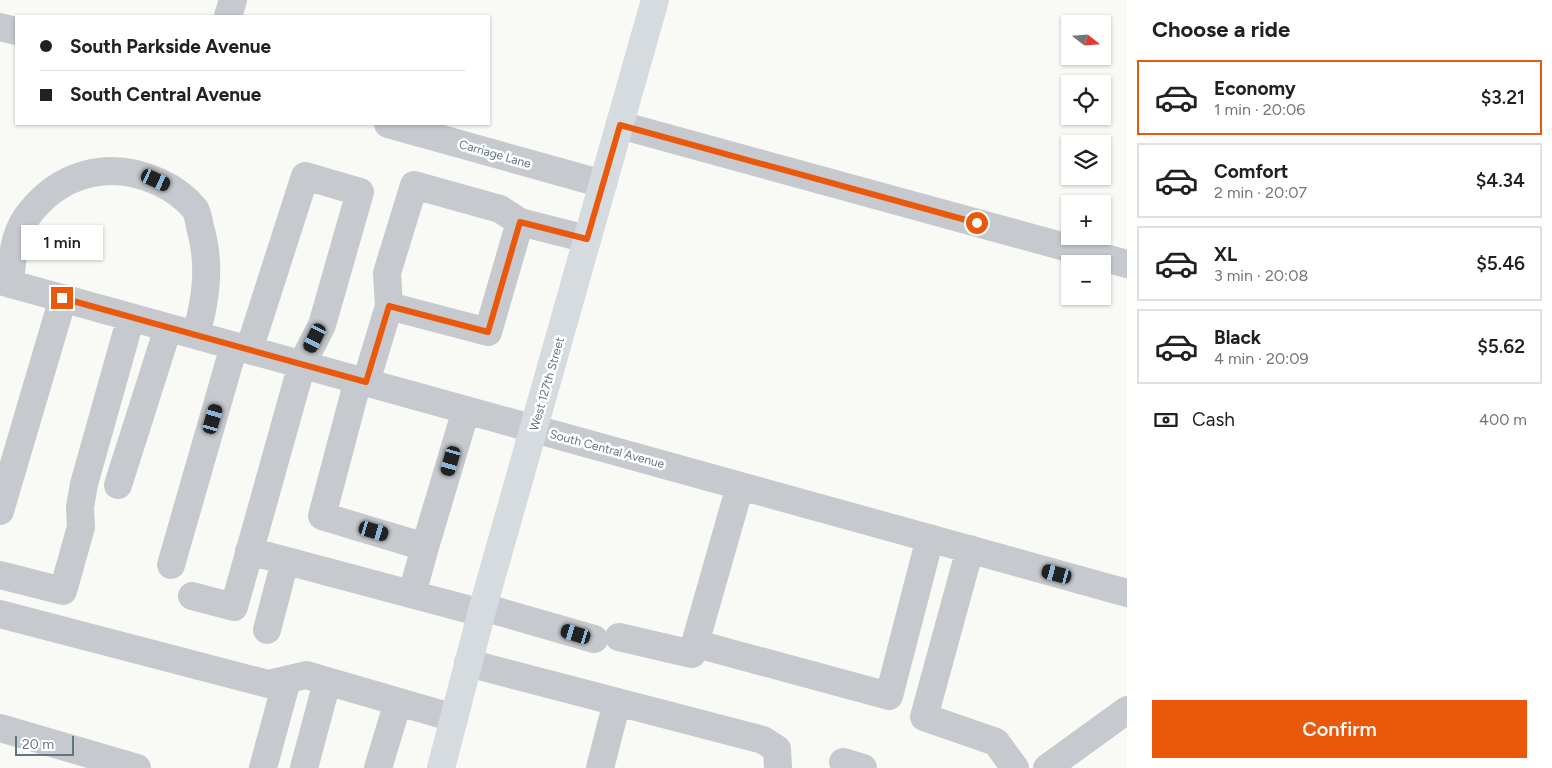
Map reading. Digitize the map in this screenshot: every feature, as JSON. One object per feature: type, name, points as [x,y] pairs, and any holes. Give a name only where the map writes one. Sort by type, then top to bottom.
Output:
[{"type":"main road","name":"West 127th Street","points":[[441,768],[468,663],[655,0]]},
{"type":"street","points":[[228,15],[233,0]]},
{"type":"street","points":[[0,27],[15,31]]},
{"type":"street","name":"Carriage Lane","points":[[392,125],[603,184]]},
{"type":"street","points":[[620,125],[1127,264]]},
{"type":"street","points":[[5,282],[13,250],[25,220],[47,194],[76,177],[108,170],[141,173],[171,187],[196,210],[205,243],[208,275],[203,310],[196,335]]},
{"type":"street","points":[[171,565],[242,348],[305,176],[360,192],[322,325],[302,364],[234,607],[192,596]]},
{"type":"street","points":[[425,546],[322,516],[362,381],[389,306],[387,273],[414,185],[500,209],[520,222],[587,239]]},
{"type":"street","points":[[389,306],[488,332],[520,222]]},
{"type":"street","name":"South Central Avenue","points":[[5,282],[1127,593]]},
{"type":"street","points":[[0,511],[62,298]]},
{"type":"street","points":[[0,575],[63,591],[81,527],[80,507],[84,484],[131,317]]},
{"type":"street","points":[[118,485],[168,328]]},
{"type":"street","points":[[412,594],[466,410]]},
{"type":"street","points":[[250,552],[412,594],[607,638],[692,654],[740,486]]},
{"type":"street","points":[[708,647],[889,696],[930,538]]},
{"type":"street","points":[[970,549],[924,717],[996,742],[1015,768]]},
{"type":"street","points":[[267,630],[285,561]]},
{"type":"street","points":[[0,614],[268,684],[306,675],[454,718]]},
{"type":"street","points":[[468,663],[763,740],[777,749],[778,768]]},
{"type":"street","points":[[263,768],[287,680]]},
{"type":"street","points":[[304,768],[327,682]]},
{"type":"street","points":[[378,768],[398,702]]},
{"type":"street","points":[[600,768],[617,702]]},
{"type":"street","points":[[1047,768],[1127,710]]},
{"type":"street","points":[[0,728],[137,768]]},
{"type":"route","points":[[62,298],[366,382],[389,306],[488,332],[520,222],[587,239],[620,125],[977,223]]}]
